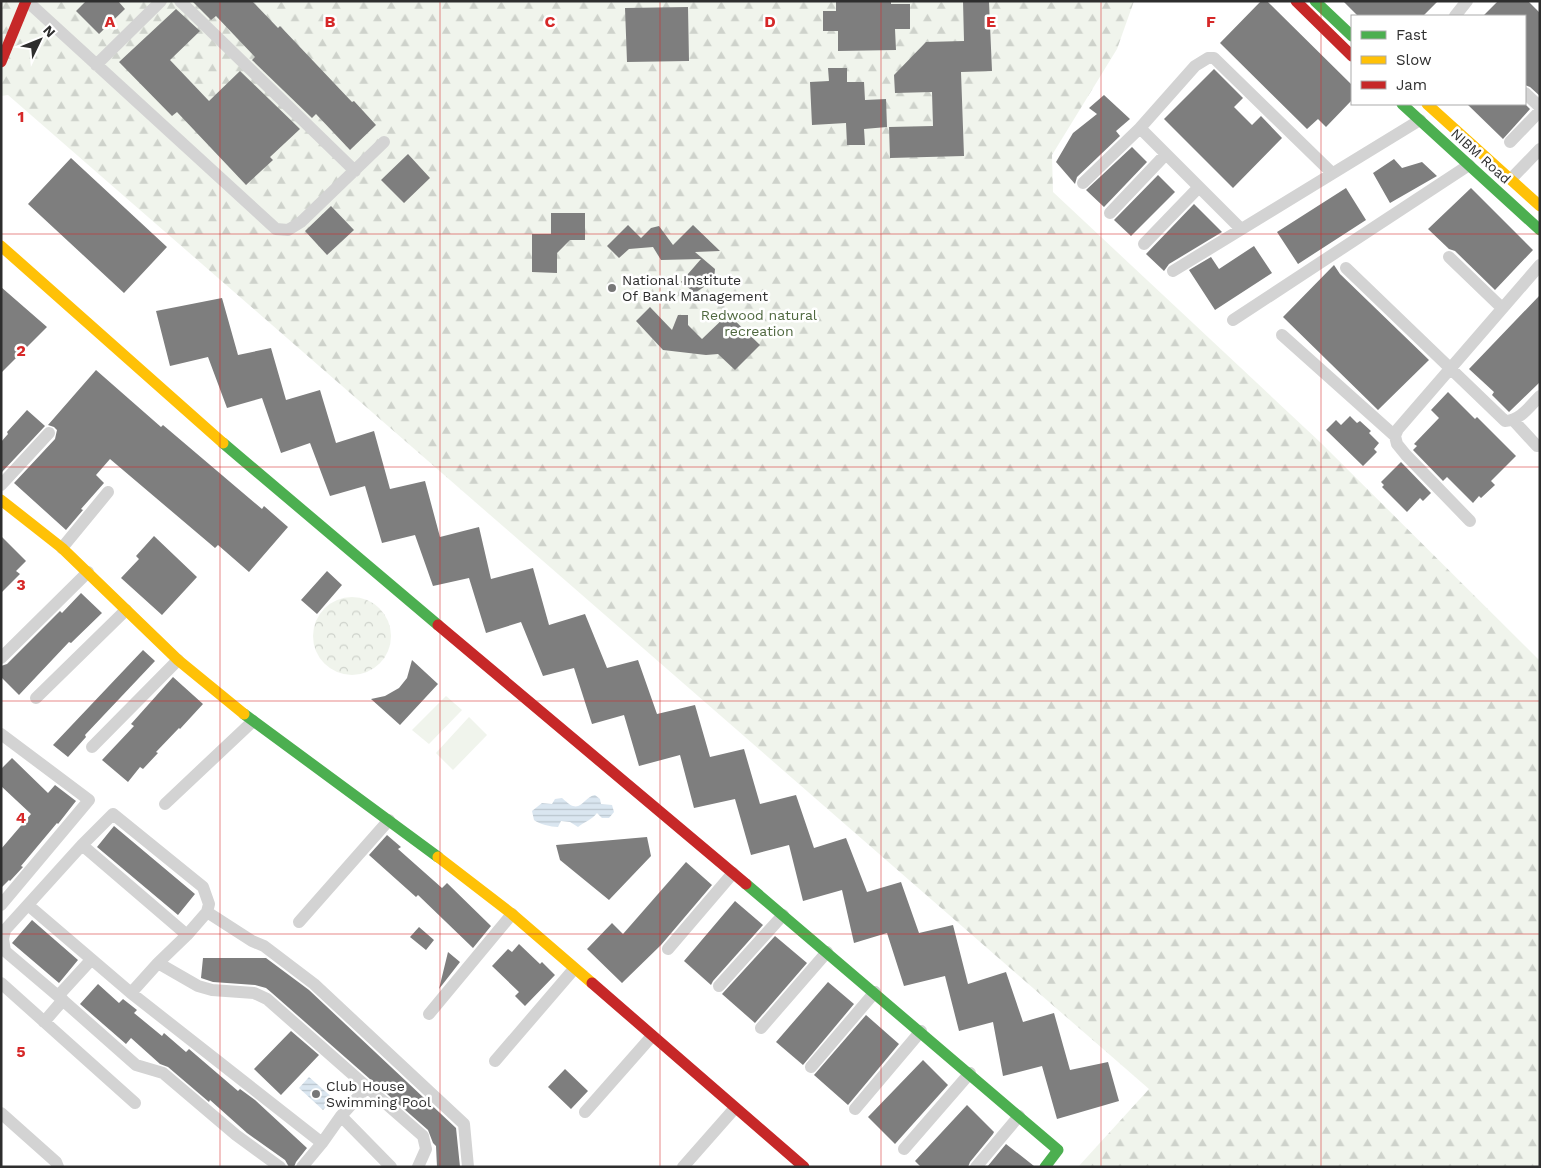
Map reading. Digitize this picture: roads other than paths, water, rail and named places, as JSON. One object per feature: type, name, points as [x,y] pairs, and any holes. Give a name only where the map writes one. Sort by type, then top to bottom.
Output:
[{"type":"street","points":[[1,62],[26,1],[276,229],[288,230],[302,222],[384,142]]},
{"type":"street","points":[[96,65],[162,1]]},
{"type":"street","points":[[180,1],[355,171]]},
{"type":"street","points":[[1296,1],[1351,55]]},
{"type":"street","points":[[1315,1],[1351,35]]},
{"type":"street","points":[[1456,15],[1467,1]]},
{"type":"street","points":[[1083,183],[1140,128],[1195,66],[1208,58],[1214,58],[1332,173]]},
{"type":"street","points":[[1526,94],[1540,107]]},
{"type":"street","name":"NIBM Road","points":[[1403,105],[1540,230]]},
{"type":"street","name":"NIBM Road","points":[[1428,105],[1540,206]]},
{"type":"street","points":[[1510,142],[1540,111]]},
{"type":"street","points":[[1173,271],[1420,120]]},
{"type":"street","points":[[1140,128],[1241,229]]},
{"type":"street","points":[[1511,179],[1540,149]]},
{"type":"street","points":[[1110,213],[1166,154]]},
{"type":"street","points":[[1233,320],[1469,166]]},
{"type":"street","points":[[1144,244],[1199,187]]},
{"type":"street","points":[[1,246],[216,436],[500,678],[875,992],[1058,1150],[1045,1167]]},
{"type":"street","points":[[1449,257],[1502,308]]},
{"type":"street","points":[[1395,436],[1398,429],[1540,265]]},
{"type":"street","points":[[1346,268],[1505,421],[1514,420],[1521,416],[1540,396]]},
{"type":"street","points":[[1282,335],[1395,436],[1397,444],[1406,455],[1470,521]]},
{"type":"street","points":[[1514,420],[1537,446]]},
{"type":"street","points":[[1,485],[48,434]]},
{"type":"street","points":[[62,548],[108,492]]},
{"type":"street","points":[[1,500],[62,548],[178,660],[253,721],[389,820],[512,914],[804,1167]]},
{"type":"street","points":[[1,658],[88,572]]},
{"type":"street","points":[[36,698],[126,610]]},
{"type":"street","points":[[92,747],[178,660]]},
{"type":"street","points":[[165,804],[253,721]]},
{"type":"street","points":[[1,734],[90,800],[1,905]]},
{"type":"street","points":[[130,994],[208,912],[209,904],[202,887],[113,814],[82,845],[5,930],[3,939],[5,951],[136,1065],[163,1072],[236,1135],[280,1167]]},
{"type":"street","points":[[298,922],[389,820]]},
{"type":"street","points":[[82,845],[187,935]]},
{"type":"street","points":[[668,949],[733,873]]},
{"type":"street","points":[[28,904],[130,994],[322,1143]]},
{"type":"street","points":[[208,912],[252,941],[264,946],[314,984],[464,1124],[468,1167]]},
{"type":"street","points":[[429,1014],[512,914]]},
{"type":"street","points":[[719,986],[783,914]]},
{"type":"street","points":[[761,1028],[827,952]]},
{"type":"street","points":[[44,1022],[91,960]]},
{"type":"street","points":[[158,963],[198,986],[212,990],[254,993],[267,999],[423,1136],[428,1167]]},
{"type":"street","points":[[495,1061],[574,969]]},
{"type":"street","points":[[1,983],[135,1103]]},
{"type":"street","points":[[810,1067],[875,992]]},
{"type":"street","points":[[855,1109],[921,1032]]},
{"type":"street","points":[[585,1112],[652,1036]]},
{"type":"street","points":[[904,1149],[970,1073]]},
{"type":"street","points":[[302,1167],[341,1116],[367,1087]]},
{"type":"street","points":[[683,1167],[735,1108]]},
{"type":"street","points":[[1,1113],[56,1162],[58,1167]]},
{"type":"street","points":[[341,1116],[391,1167]]},
{"type":"street","points":[[976,1167],[1019,1116]]},
{"type":"street","points":[[418,1167],[426,1148]]},
{"type":"place","name":"National Institute Of Bank Management","points":[[612,288]]},
{"type":"place","name":"Club House Swimming Pool","points":[[316,1094]]},
{"type":"park label","name":"Redwood natural recreation","points":[[759,324]]}]
